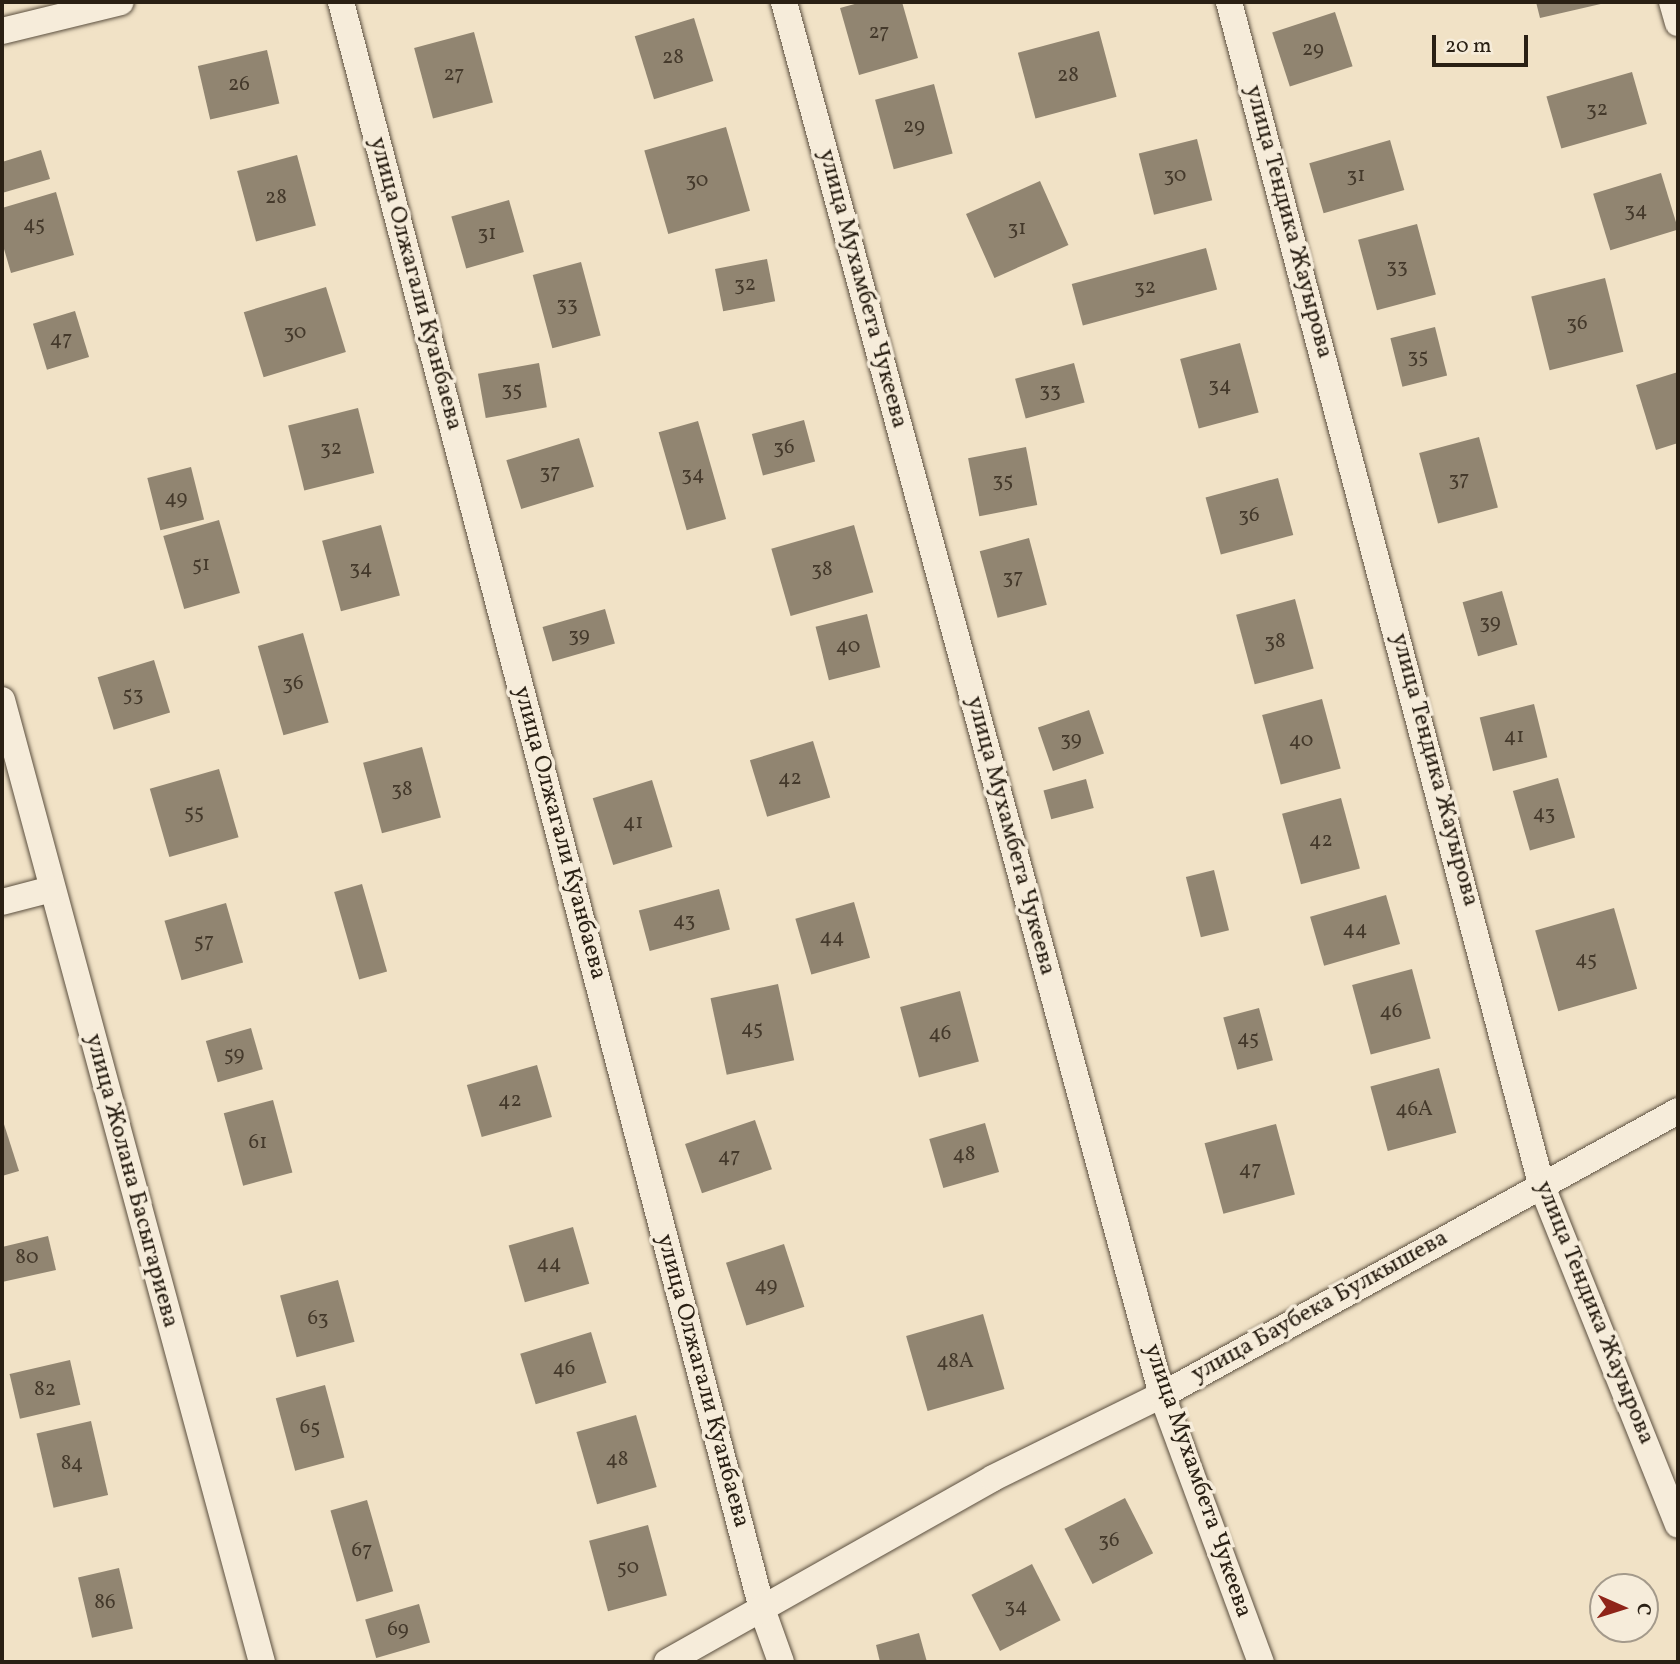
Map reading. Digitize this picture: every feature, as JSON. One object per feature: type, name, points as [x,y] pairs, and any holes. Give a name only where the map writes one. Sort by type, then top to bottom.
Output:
[{"type":"street","points":[[2,31],[121,2]]},
{"type":"street","name":"улица Олжагали Куанбаева","points":[[341,2],[762,1609],[781,1662]]},
{"type":"street","name":"улица Мухамбета Чукеева","points":[[784,2],[1162,1395],[1261,1662]]},
{"type":"street","name":"улица Тендика Жауырова","points":[[1229,2],[1541,1184],[1678,1525]]},
{"type":"street","points":[[1672,2],[1678,23]]},
{"type":"street","name":"улица Жолана Басыгариева","points":[[2,699],[262,1662]]},
{"type":"street","points":[[2,902],[52,889]]},
{"type":"street","name":"улица Баубека Булкышева","points":[[667,1662],[993,1478],[1162,1395],[1541,1184],[1678,1111]]},
{"type":"building","points":[[862,2],[902,2],[918,58],[859,75],[840,8]]},
{"type":"building","points":[[1536,2],[1605,2],[1605,3],[1540,18]]},
{"type":"building","points":[[1335,12],[1353,66],[1290,87],[1272,32]]},
{"type":"building","points":[[694,18],[713,81],[654,99],[635,36]]},
{"type":"building","points":[[1099,31],[1117,97],[1035,118],[1018,53]]},
{"type":"building","points":[[474,32],[493,103],[433,119],[414,48]]},
{"type":"building","points":[[267,50],[279,104],[210,120],[198,66]]},
{"type":"building","points":[[1632,72],[1647,124],[1561,148],[1546,97]]},
{"type":"building","points":[[934,84],[953,154],[894,169],[875,100]]},
{"type":"building","points":[[726,127],[750,211],[668,234],[644,150]]},
{"type":"building","points":[[1197,139],[1212,200],[1154,215],[1139,154]]},
{"type":"building","points":[[1390,140],[1404,190],[1324,213],[1309,163]]},
{"type":"building","points":[[41,150],[50,179],[2,193],[2,162]]},
{"type":"building","points":[[297,155],[316,226],[256,242],[237,171]]},
{"type":"building","points":[[1661,173],[1678,229],[1610,250],[1593,194]]},
{"type":"building","points":[[1040,181],[1068,245],[994,278],[966,214]]},
{"type":"building","points":[[56,192],[74,255],[11,273],[2,242],[2,208]]},
{"type":"building","points":[[509,200],[524,252],[466,268],[451,217]]},
{"type":"building","points":[[1417,224],[1436,295],[1377,310],[1358,240]]},
{"type":"building","points":[[1206,248],[1217,290],[1083,326],[1072,284]]},
{"type":"building","points":[[767,259],[775,301],[723,311],[715,269]]},
{"type":"building","points":[[581,262],[601,335],[552,348],[533,275]]},
{"type":"building","points":[[1605,278],[1623,352],[1550,370],[1531,296]]},
{"type":"building","points":[[326,287],[346,352],[264,377],[244,312]]},
{"type":"building","points":[[75,311],[89,357],[47,370],[33,324]]},
{"type":"building","points":[[1435,327],[1447,376],[1402,387],[1390,338]]},
{"type":"building","points":[[1240,343],[1259,413],[1199,429],[1180,359]]},
{"type":"building","points":[[539,363],[547,407],[486,418],[478,374]]},
{"type":"building","points":[[1074,363],[1085,403],[1026,418],[1015,379]]},
{"type":"building","points":[[1678,372],[1678,443],[1656,450],[1636,385]]},
{"type":"building","points":[[358,408],[374,473],[304,490],[288,425]]},
{"type":"building","points":[[804,420],[815,462],[763,476],[752,434]]},
{"type":"building","points":[[698,421],[726,519],[687,530],[659,432]]},
{"type":"building","points":[[1479,437],[1498,508],[1438,524],[1419,453]]},
{"type":"building","points":[[579,438],[594,487],[521,509],[506,460]]},
{"type":"building","points":[[1026,447],[1037,505],[979,516],[968,458]]},
{"type":"building","points":[[191,467],[204,519],[160,530],[147,478]]},
{"type":"building","points":[[1278,478],[1293,535],[1221,554],[1206,497]]},
{"type":"building","points":[[219,520],[240,593],[184,609],[163,536]]},
{"type":"building","points":[[381,525],[400,596],[341,611],[322,541]]},
{"type":"building","points":[[854,525],[873,592],[791,616],[771,549]]},
{"type":"building","points":[[1029,538],[1047,605],[998,618],[980,551]]},
{"type":"building","points":[[1502,591],[1517,645],[1478,656],[1463,602]]},
{"type":"building","points":[[1295,599],[1314,669],[1255,684],[1236,615]]},
{"type":"building","points":[[605,609],[615,644],[552,662],[543,627]]},
{"type":"building","points":[[867,614],[880,667],[829,680],[816,627]]},
{"type":"building","points":[[303,633],[329,722],[283,735],[258,646]]},
{"type":"building","points":[[154,660],[170,713],[114,730],[98,677]]},
{"type":"building","points":[[1322,699],[1341,769],[1281,785],[1262,715]]},
{"type":"building","points":[[1534,704],[1547,757],[1493,771],[1480,718]]},
{"type":"building","points":[[1089,710],[1104,753],[1053,771],[1038,728]]},
{"type":"building","points":[[813,741],[830,797],[767,817],[750,760]]},
{"type":"building","points":[[422,747],[441,818],[382,833],[363,763]]},
{"type":"building","points":[[219,769],[239,837],[169,857],[150,789]]},
{"type":"building","points":[[1558,778],[1575,838],[1530,851],[1513,791]]},
{"type":"building","points":[[1086,779],[1094,808],[1051,819],[1043,790]]},
{"type":"building","points":[[652,780],[672,847],[613,865],[593,798]]},
{"type":"building","points":[[1341,798],[1360,869],[1301,884],[1282,814]]},
{"type":"building","points":[[1214,870],[1229,930],[1201,937],[1186,877]]},
{"type":"building","points":[[362,884],[387,971],[359,979],[334,892]]},
{"type":"building","points":[[719,889],[730,930],[650,951],[639,910]]},
{"type":"building","points":[[1386,895],[1400,944],[1324,966],[1310,917]]},
{"type":"building","points":[[854,902],[870,958],[811,975],[795,919]]},
{"type":"building","points":[[226,903],[243,963],[182,980],[164,921]]},
{"type":"building","points":[[1614,908],[1637,989],[1558,1011],[1535,931]]},
{"type":"building","points":[[1412,969],[1431,1039],[1371,1055],[1352,985]]},
{"type":"building","points":[[778,984],[794,1060],[727,1075],[711,998]]},
{"type":"building","points":[[960,991],[979,1062],[919,1078],[900,1007]]},
{"type":"building","points":[[1259,1008],[1273,1060],[1237,1070],[1223,1018]]},
{"type":"building","points":[[251,1028],[263,1069],[218,1082],[206,1041]]},
{"type":"building","points":[[537,1065],[552,1117],[482,1137],[467,1085]]},
{"type":"building","points":[[1439,1068],[1456,1133],[1388,1151],[1370,1086]]},
{"type":"building","points":[[273,1100],[292,1172],[243,1186],[224,1113]]},
{"type":"building","points":[[2,1118],[19,1171],[2,1176]]},
{"type":"building","points":[[755,1120],[772,1169],[702,1193],[685,1144]]},
{"type":"building","points":[[985,1123],[999,1172],[943,1188],[929,1139]]},
{"type":"building","points":[[1276,1124],[1295,1195],[1223,1214],[1205,1143]]},
{"type":"building","points":[[573,1227],[589,1284],[525,1302],[509,1245]]},
{"type":"building","points":[[48,1236],[56,1270],[2,1282],[2,1247]]},
{"type":"building","points":[[784,1244],[804,1307],[746,1326],[726,1263]]},
{"type":"building","points":[[338,1280],[355,1342],[297,1357],[280,1296]]},
{"type":"building","points":[[983,1314],[1004,1389],[928,1411],[906,1336]]},
{"type":"building","points":[[591,1332],[606,1383],[536,1404],[520,1354]]},
{"type":"building","points":[[70,1360],[80,1405],[20,1419],[10,1374]]},
{"type":"building","points":[[325,1385],[344,1457],[295,1471],[276,1398]]},
{"type":"building","points":[[636,1415],[657,1487],[597,1504],[576,1432]]},
{"type":"building","points":[[91,1421],[108,1495],[54,1508],[36,1434]]},
{"type":"building","points":[[1125,1498],[1153,1553],[1093,1584],[1064,1529]]},
{"type":"building","points":[[367,1500],[393,1591],[357,1602],[330,1510]]},
{"type":"building","points":[[648,1525],[667,1596],[608,1611],[589,1541]]},
{"type":"building","points":[[1032,1564],[1061,1620],[1000,1651],[971,1595]]},
{"type":"building","points":[[119,1568],[133,1628],[92,1638],[78,1577]]},
{"type":"building","points":[[419,1604],[430,1642],[376,1658],[365,1619]]},
{"type":"building","points":[[919,1633],[927,1662],[880,1662],[876,1645]]}]
